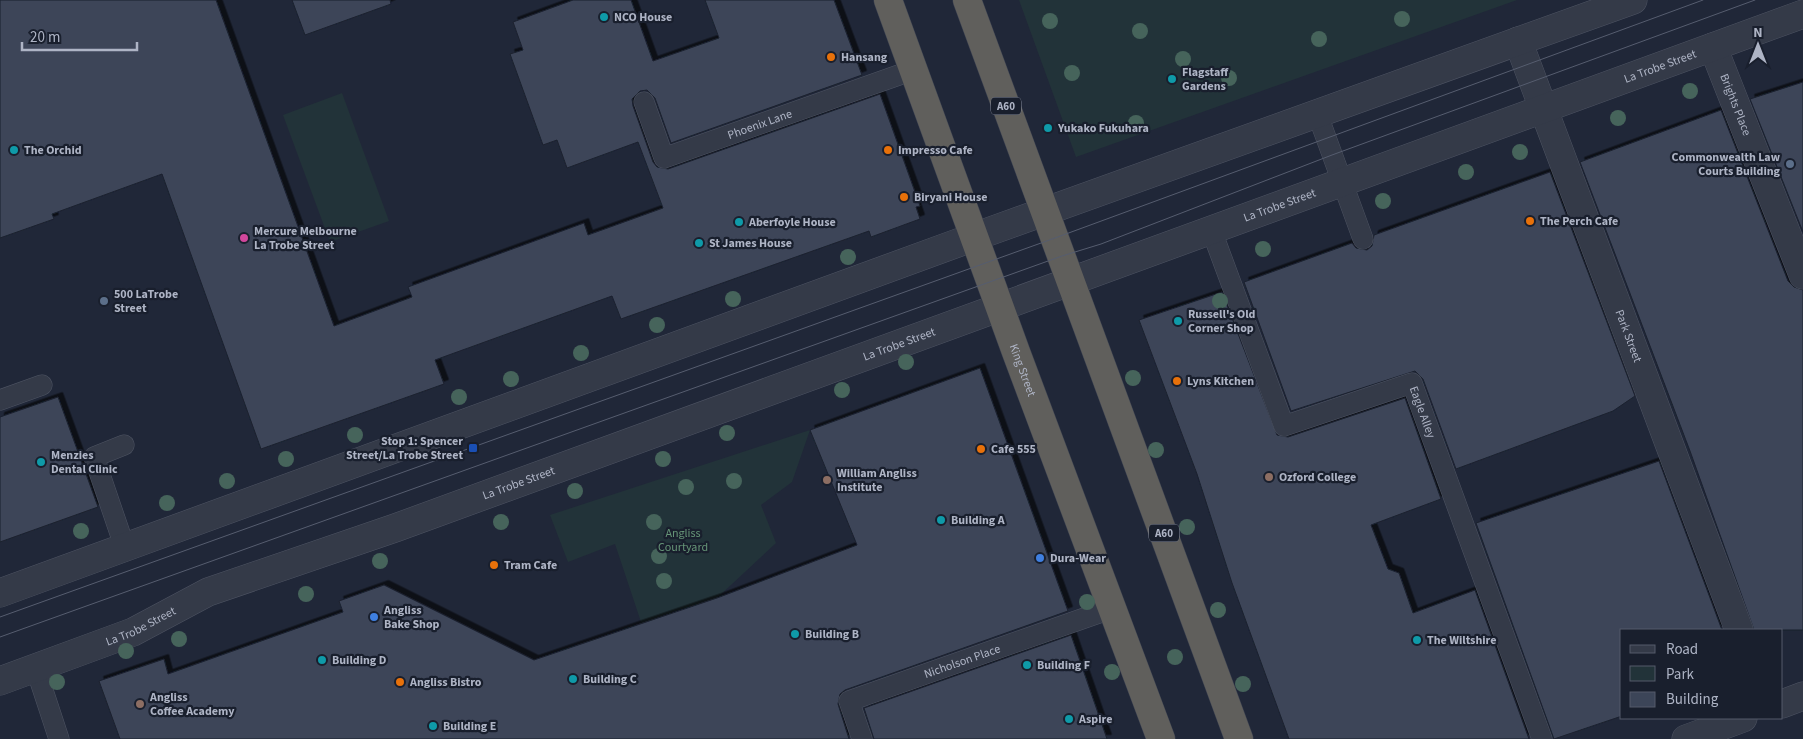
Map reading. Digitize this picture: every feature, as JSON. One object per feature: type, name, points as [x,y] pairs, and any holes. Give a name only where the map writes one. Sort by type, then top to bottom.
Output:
[{"type":"highway","name":"King Street","points":[[888,0],[1161,739]]},
{"type":"highway","name":"A60","points":[[967,0],[1239,739]]},
{"type":"street","points":[[0,593],[974,236],[1633,0]]},
{"type":"street","name":"La Trobe Street","points":[[0,681],[36,669],[153,623],[208,592],[395,528],[1803,14]]},
{"type":"street","name":"Park Street","points":[[1518,42],[1739,629]]},
{"type":"street","name":"Brights Place","points":[[1713,47],[1803,275]]},
{"type":"street","points":[[1783,704],[1803,696]]},
{"type":"street","points":[[1686,739],[1740,719]]},
{"type":"lane","name":"Phoenix Lane","points":[[644,102],[664,158],[913,70]]},
{"type":"lane","points":[[1317,113],[1363,239]]},
{"type":"lane","name":"Eagle Alley","points":[[1211,229],[1284,426],[1410,376],[1542,739]]},
{"type":"lane","points":[[0,400],[42,384]]},
{"type":"lane","points":[[124,446],[94,457],[125,548]]},
{"type":"lane","name":"Nicholson Place","points":[[862,739],[849,702],[1113,608]]},
{"type":"lane","points":[[36,669],[59,739]]},
{"type":"green space","name":"Flagstaff Gardens","points":[[1019,0],[1517,0],[1076,157]]},
{"type":"green space","points":[[342,93],[389,221],[330,242],[283,115]]},
{"type":"green space","name":"Angliss Courtyard","points":[[810,430],[792,482],[761,505],[776,543],[717,598],[642,625],[615,544],[568,562],[550,515]]},
{"type":"building","points":[[0,0],[216,0],[334,326],[412,297],[408,287],[584,223],[588,235],[663,208],[638,142],[567,168],[557,140],[543,145],[510,54],[523,50],[513,22],[573,0],[631,0],[653,61],[719,38],[705,0],[834,0],[862,75],[671,143],[655,98],[647,90],[640,91],[632,99],[633,106],[653,162],[657,167],[668,169],[880,94],[920,206],[916,207],[920,219],[871,237],[869,231],[621,319],[612,296],[435,360],[444,384],[261,449],[162,174],[52,214],[54,219],[0,238]]},
{"type":"building","points":[[292,0],[390,0],[391,4],[305,35]]},
{"type":"building","name":"Commonwealth Law Courts Building","points":[[1803,82],[1803,232],[1750,99]]},
{"type":"building","points":[[1721,110],[1788,281],[1794,287],[1803,290],[1803,630],[1754,629],[1690,451],[1580,162]]},
{"type":"building","points":[[1550,172],[1635,396],[1613,411],[1456,469],[1423,379],[1415,371],[1291,411],[1244,282],[1352,243],[1356,248],[1367,250],[1372,246],[1374,235]]},
{"type":"building","points":[[1222,292],[1277,435],[1288,437],[1405,398],[1441,499],[1371,525],[1388,569],[1399,573],[1413,613],[1475,590],[1529,739],[1289,739],[1232,583],[1197,474],[1139,320]]},
{"type":"building","name":"William Angliss Institute","points":[[980,368],[1068,611],[845,690],[840,694],[838,704],[849,739],[120,739],[99,681],[164,659],[168,674],[343,612],[339,601],[384,585],[534,660],[717,598],[857,545],[810,430]]},
{"type":"building","name":"Menzies Dental Clinic","points":[[58,397],[98,507],[0,542],[0,417]]},
{"type":"building","points":[[1659,461],[1722,629],[1620,629],[1620,717],[1554,739],[1476,523]]},
{"type":"building","name":"Building F","points":[[1071,635],[1107,739],[874,739],[864,708]]},
{"type":"tram line","points":[[0,617],[1055,238],[1703,0]]},
{"type":"tram line","points":[[0,637],[1062,256],[1101,244],[1332,155],[1755,0]]},
{"type":"place","name":"NCO House","points":[[604,17]]},
{"type":"place","name":"Hansang","points":[[831,57]]},
{"type":"place","name":"Flagstaff Gardens","points":[[1172,79]]},
{"type":"place","name":"Yukako Fukuhara","points":[[1048,128]]},
{"type":"place","name":"The Orchid","points":[[14,150]]},
{"type":"place","name":"Impresso Cafe","points":[[888,150]]},
{"type":"place","name":"Commonwealth Law Courts Building","points":[[1790,164]]},
{"type":"place","name":"Biryani House","points":[[904,197]]},
{"type":"place","name":"The Perch Cafe","points":[[1530,221]]},
{"type":"place","name":"Aberfoyle House","points":[[739,222]]},
{"type":"place","name":"Mercure Melbourne La Trobe Street","points":[[244,238]]},
{"type":"place","name":"St James House","points":[[699,243]]},
{"type":"place","name":"500 LaTrobe Street","points":[[104,301]]},
{"type":"place","name":"Russell's Old Corner Shop","points":[[1178,321]]},
{"type":"place","name":"Lyns Kitchen","points":[[1177,381]]},
{"type":"place","name":"Stop 1: Spencer Street/La Trobe Street","points":[[473,448]]},
{"type":"place","name":"Cafe 555","points":[[981,449]]},
{"type":"place","name":"Menzies Dental Clinic","points":[[41,462]]},
{"type":"place","name":"Ozford College","points":[[1269,477]]},
{"type":"place","name":"William Angliss Institute","points":[[827,480]]},
{"type":"place","name":"Building A","points":[[941,520]]},
{"type":"place","name":"Dura-Wear","points":[[1040,558]]},
{"type":"place","name":"Tram Cafe","points":[[494,565]]},
{"type":"place","name":"Angliss Bake Shop","points":[[374,617]]},
{"type":"place","name":"Building B","points":[[795,634]]},
{"type":"place","name":"The Wiltshire","points":[[1417,640]]},
{"type":"place","name":"Building D","points":[[322,660]]},
{"type":"place","name":"Building F","points":[[1027,665]]},
{"type":"place","name":"Building C","points":[[573,679]]},
{"type":"place","name":"Angliss Bistro","points":[[400,682]]},
{"type":"place","name":"Angliss Coffee Academy","points":[[140,704]]},
{"type":"place","name":"Aspire","points":[[1069,719]]},
{"type":"place","name":"Building E","points":[[433,726]]}]
